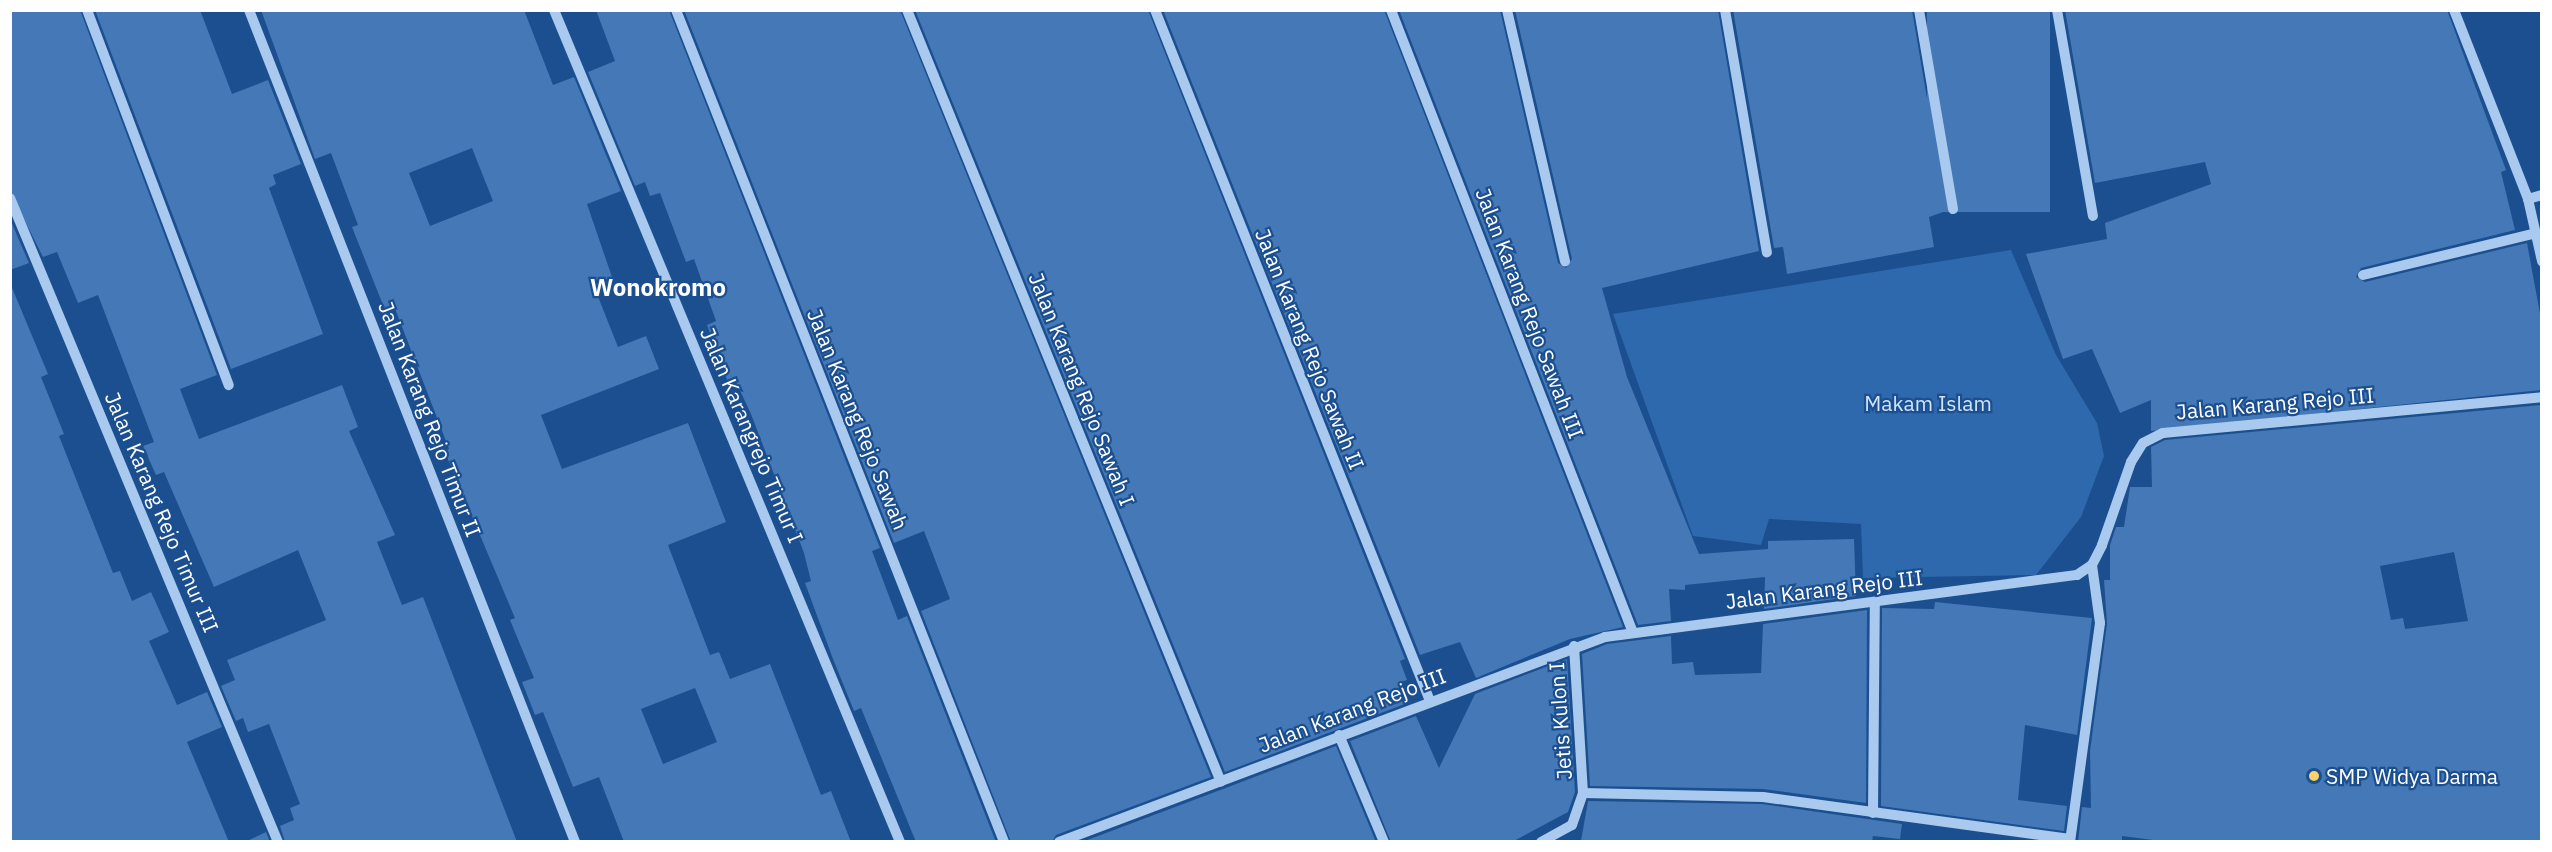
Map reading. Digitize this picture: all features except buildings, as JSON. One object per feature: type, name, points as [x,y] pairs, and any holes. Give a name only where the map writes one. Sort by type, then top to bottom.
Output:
[{"type":"street","points":[[87,10],[229,385]]},
{"type":"street","name":"Jalan Karang Rejo Timur II","points":[[249,10],[575,842]]},
{"type":"street","name":"Jalan Karangrejo Timur I","points":[[554,10],[900,842]]},
{"type":"street","name":"Jalan Karang Rejo Sawah","points":[[676,10],[1004,842]]},
{"type":"street","name":"Jalan Karang Rejo Sawah I","points":[[907,10],[1221,782]]},
{"type":"street","name":"Jalan Karang Rejo Sawah II","points":[[1155,10],[1430,701]]},
{"type":"street","name":"Jalan Karang Rejo Sawah III","points":[[1391,10],[1632,630]]},
{"type":"street","points":[[1507,10],[1565,261]]},
{"type":"street","points":[[1725,10],[1767,252]]},
{"type":"street","points":[[1919,10],[1953,209]]},
{"type":"street","points":[[2057,10],[2093,216]]},
{"type":"street","points":[[2454,10],[2528,199],[2541,261]]},
{"type":"street","points":[[2528,199],[2541,195]]},
{"type":"street","name":"Jalan Karang Rejo Timur III","points":[[10,198],[278,842]]},
{"type":"street","points":[[2363,275],[2536,233]]},
{"type":"street","name":"Jalan Karang Rejo III","points":[[1059,842],[1574,646],[1632,630],[2054,582],[2092,565],[2131,462],[2144,444],[2163,433],[2541,397]]},
{"type":"street","points":[[1541,842],[1572,825],[1583,793],[1763,797],[2070,840],[2100,623],[2092,565]]},
{"type":"street","points":[[1873,813],[1875,602]]},
{"type":"street","name":"Jetis Kulon I","points":[[1574,646],[1583,793]]},
{"type":"street","points":[[1339,735],[1384,842]]},
{"type":"green space","name":"Makam Islam","points":[[2011,250],[2056,355],[2097,423],[2104,456],[2081,517],[2036,575],[1863,578],[1861,524],[1769,519],[1761,545],[1693,536],[1613,314]]},
{"type":"place","name":"SMP Widya Darma","points":[[2314,776]]},
{"type":"district","name":"Wonokromo","points":[[658,288]]}]
